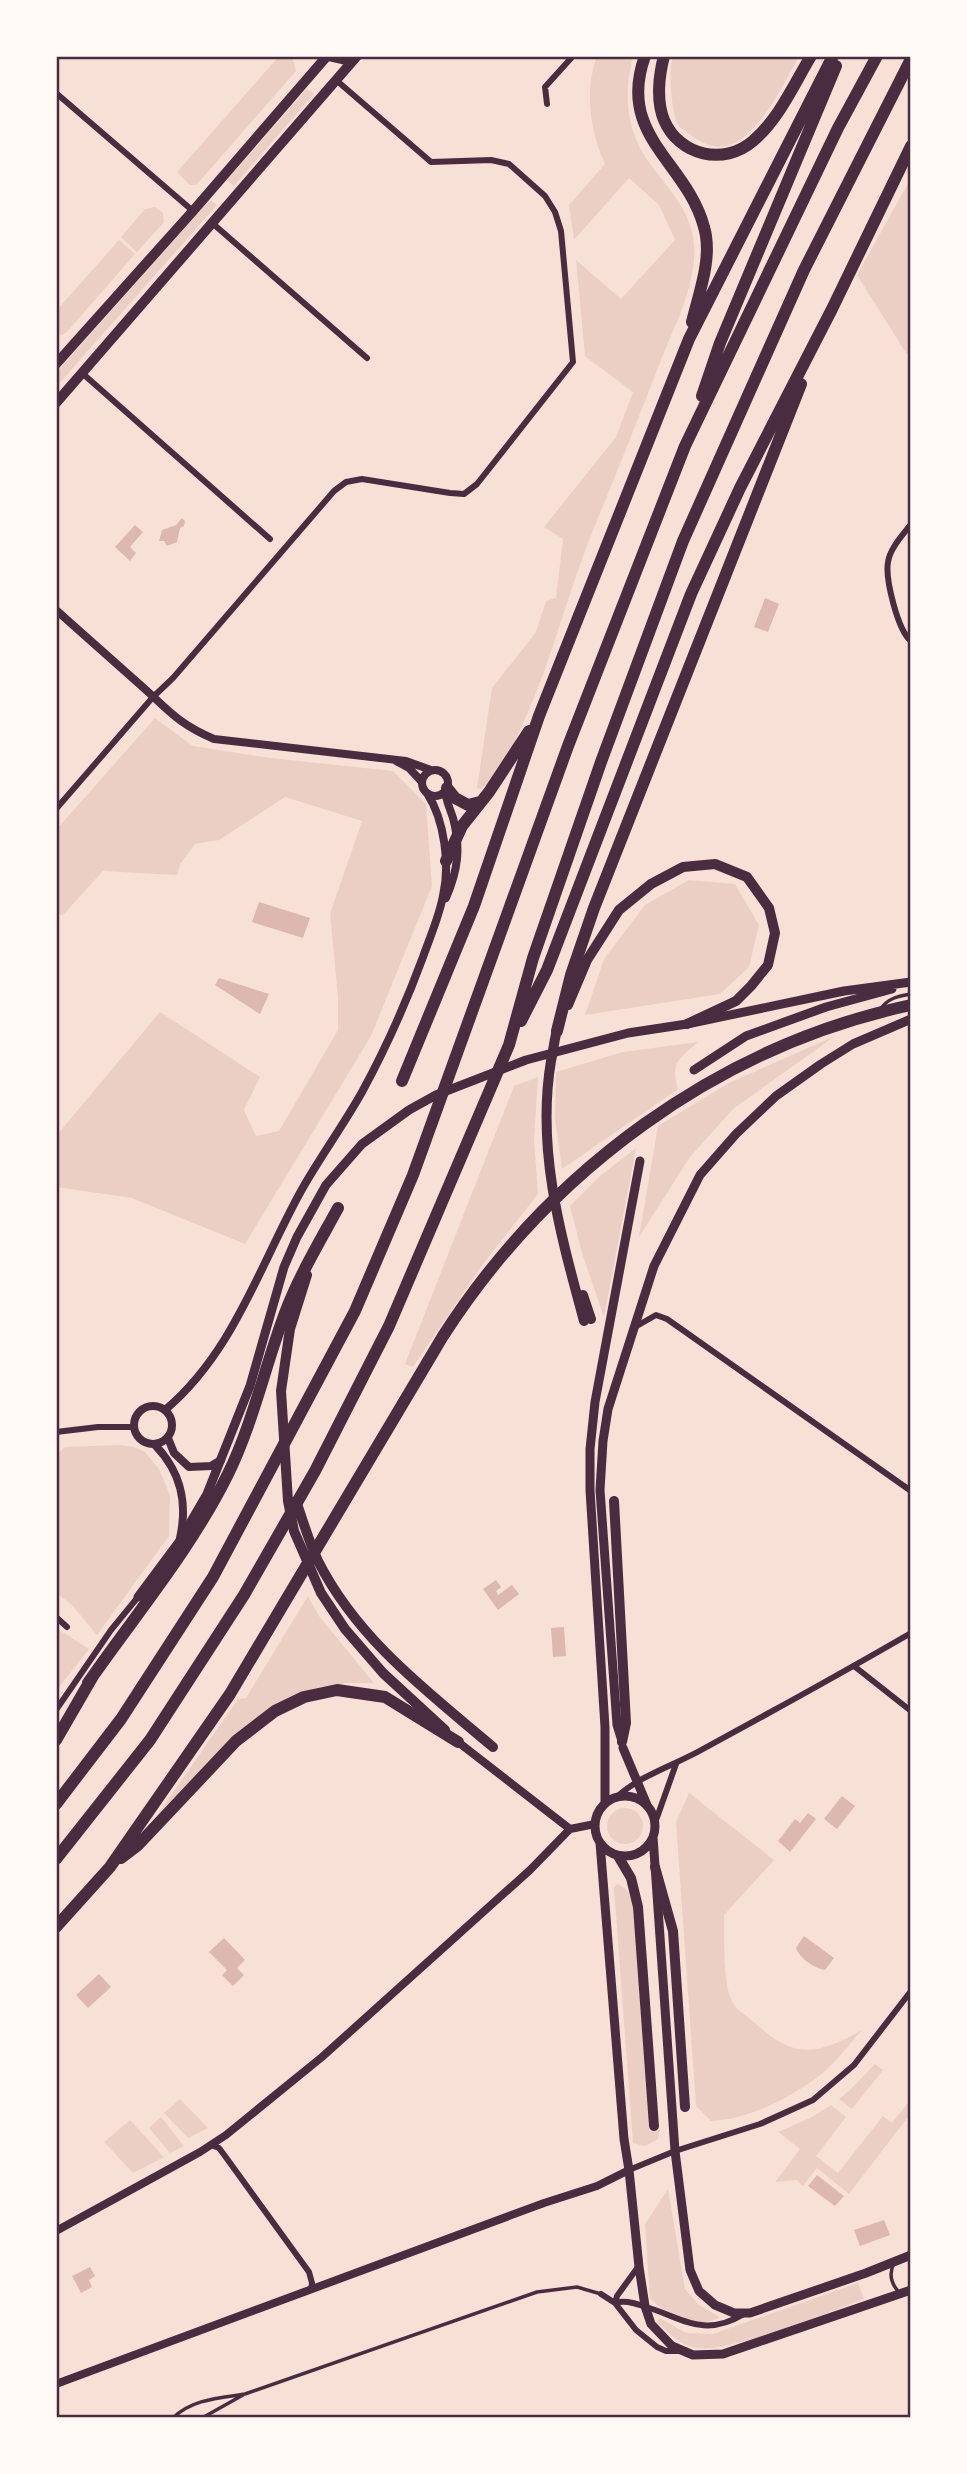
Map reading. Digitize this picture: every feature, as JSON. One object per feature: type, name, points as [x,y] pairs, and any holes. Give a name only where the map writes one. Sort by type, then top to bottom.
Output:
[{"type":"highway","points":[[645,56],[638,92],[640,113],[649,136],[697,207],[705,228],[707,249],[689,339]]},
{"type":"highway","points":[[664,56],[659,90],[663,118],[669,131],[697,153],[715,156],[729,155],[753,141],[778,112],[811,56]]},
{"type":"highway","points":[[402,1081],[474,906],[538,716],[689,339],[833,56]]},
{"type":"highway","points":[[56,1804],[121,1718],[213,1577],[355,1311],[413,1175],[568,746],[685,446],[720,342],[841,56]]},
{"type":"highway","points":[[685,446],[838,128],[877,56]]},
{"type":"highway","points":[[509,1045],[533,958],[601,762],[684,541],[804,270],[911,59]]},
{"type":"highway","points":[[56,1859],[150,1740],[244,1595],[315,1471],[389,1326],[509,1045],[547,970],[691,594],[740,488],[832,309],[911,146]]},
{"type":"highway","points":[[557,1031],[571,975],[594,908],[729,562],[832,309]]},
{"type":"highway","points":[[446,861],[457,836],[538,716]]},
{"type":"highway","points":[[446,790],[468,805],[481,801]]},
{"type":"highway","points":[[56,1927],[110,1867],[230,1694],[451,1324],[518,1236],[594,1161],[641,1125],[737,1067],[786,1045],[879,1012],[911,1004]]},
{"type":"highway","points":[[89,1682],[191,1540],[221,1486],[260,1393],[297,1283],[338,1208]]},
{"type":"highway","points":[[56,1740],[138,1597]]},
{"type":"highway","points":[[110,1867],[138,1845],[236,1741],[275,1711],[304,1697],[337,1690],[385,1697],[458,1742]]},
{"type":"main road","points":[[58,358],[193,211],[325,57]]},
{"type":"main road","points":[[56,403],[354,60]]},
{"type":"main road","points":[[588,1320],[567,1256],[551,1181],[547,1087],[557,1031],[587,960],[619,910],[651,884],[683,867],[715,864],[747,877],[769,908],[775,933],[768,965],[751,986],[736,1001],[687,1024]]},
{"type":"main road","points":[[138,1597],[195,1516],[221,1460],[250,1386],[284,1267],[297,1237],[326,1185],[362,1144],[409,1110],[464,1082],[526,1060],[628,1033],[687,1024],[844,991],[911,983]]},
{"type":"main road","points":[[694,1070],[746,1035],[826,1007],[911,983]]},
{"type":"main road","points":[[910,2257],[744,2314],[724,2310],[715,2305],[705,2297],[694,2281],[690,2270],[675,2151],[653,1837],[655,1823],[617,1725],[600,1490],[608,1409],[633,1328],[654,1266],[700,1175],[719,1151],[776,1096],[853,1044],[911,1019]]},
{"type":"main road","points":[[605,1802],[605,1727],[590,1504],[590,1450],[595,1402],[640,1161]]},
{"type":"main road","points":[[313,1253],[290,1329],[281,1391],[288,1501],[294,1531],[321,1593],[345,1629],[383,1672],[458,1742]]},
{"type":"main road","points":[[287,1474],[318,1561],[353,1616],[377,1646],[400,1668],[493,1746]]},
{"type":"main road","points":[[614,1501],[626,1723],[623,1745]]},
{"type":"main road","points":[[648,1806],[639,1799],[618,1796],[605,1802],[598,1812],[595,1824],[600,1843],[624,2139],[639,2267],[648,2318],[656,2330],[680,2351],[693,2355],[723,2354],[911,2290]]},
{"type":"main road","points":[[618,1856],[631,1856],[641,1852],[653,1837]]},
{"type":"main road","points":[[600,1843],[618,1856],[631,1878],[638,1906],[654,2126]]},
{"type":"main road","points":[[655,1867],[673,1931],[685,2107]]},
{"type":"street","points":[[547,104],[545,87],[573,56]]},
{"type":"street","points":[[325,57],[354,60]]},
{"type":"street","points":[[56,809],[334,491],[346,482],[362,479],[464,494],[477,484],[573,362],[561,231],[555,212],[545,196],[509,164],[491,160],[431,162],[336,80]]},
{"type":"street","points":[[56,93],[193,211]]},
{"type":"street","points":[[211,222],[367,358]]},
{"type":"street","points":[[82,373],[270,539]]},
{"type":"street","points":[[911,524],[893,549],[887,564],[900,626],[911,641]]},
{"type":"street","points":[[56,610],[170,715],[193,730],[215,739],[406,761],[431,770],[439,770],[448,781],[446,790],[457,836],[458,868],[409,997],[362,1091],[301,1191],[225,1342],[195,1382],[165,1410]]},
{"type":"street","points":[[394,760],[409,768],[422,782],[441,828],[446,861],[445,887],[439,914]]},
{"type":"street","points":[[422,782],[431,770]]},
{"type":"street","points":[[427,793],[439,795],[446,790]]},
{"type":"street","points":[[633,1328],[656,1315],[667,1319],[911,1491]]},
{"type":"street","points":[[155,1445],[168,1438],[172,1432],[172,1420],[165,1410],[155,1406],[145,1408],[136,1416],[135,1433],[143,1442],[155,1445],[165,1455],[174,1471],[184,1501],[184,1520],[179,1542]]},
{"type":"street","points":[[56,1432],[98,1427],[134,1427]]},
{"type":"street","points":[[168,1438],[174,1453],[189,1467],[211,1466],[221,1460]]},
{"type":"street","points":[[56,1710],[111,1630],[138,1597]]},
{"type":"street","points":[[56,1618],[66,1628]]},
{"type":"street","points":[[618,1796],[637,1782],[676,1764],[911,1633]]},
{"type":"street","points":[[854,1666],[911,1712]]},
{"type":"street","points":[[458,1742],[570,1829]]},
{"type":"street","points":[[655,1823],[676,1764]]},
{"type":"street","points":[[56,2231],[211,2146],[322,2057],[530,1870],[570,1829],[595,1824]]},
{"type":"street","points":[[56,2384],[544,2203],[597,2186],[675,2151],[760,2124],[813,2099],[853,2065],[911,1992]]},
{"type":"street","points":[[211,2146],[219,2148],[309,2272],[313,2283],[311,2290]]},
{"type":"street","points":[[615,2303],[617,2296],[639,2267]]},
{"type":"street","points":[[601,2294],[615,2303],[636,2330],[657,2347],[666,2351],[680,2351]]},
{"type":"street","points":[[615,2303],[625,2301],[645,2306],[704,2328],[719,2325],[744,2314]]},
{"type":"lane","points":[[879,1012],[889,1000],[911,994]]},
{"type":"lane","points":[[894,2261],[890,2274],[892,2282],[901,2294]]},
{"type":"lane","points":[[173,2418],[182,2409],[203,2401],[244,2394],[537,2292],[577,2287],[601,2294]]},
{"type":"lane","points":[[202,2418],[244,2394]]},
{"type":"shaded area","points":[[279,56],[292,56],[296,71],[196,185],[190,185],[177,172]]},
{"type":"shaded area","points":[[597,56],[633,56],[628,82],[630,121],[646,158],[683,208],[688,219],[694,244],[692,274],[678,318],[590,538],[530,708],[503,763],[481,789],[477,788],[492,688],[536,632],[546,601],[556,598],[563,539],[544,527],[616,437],[633,392],[585,356],[576,260],[621,299],[675,240],[659,205],[629,178],[574,240],[569,205],[605,164],[592,125],[591,83]]},
{"type":"shaded area","points":[[673,56],[799,56],[774,101],[758,123],[740,140],[719,147],[699,141],[678,125],[671,90]]},
{"type":"shaded area","points":[[307,89],[314,94],[234,186],[227,180]]},
{"type":"shaded area","points":[[911,178],[911,357],[857,275]]},
{"type":"shaded area","points":[[210,200],[217,205],[56,387],[56,373]]},
{"type":"shaded area","points":[[155,207],[163,213],[164,222],[137,252],[121,237],[145,209]]},
{"type":"shaded area","points":[[119,240],[135,254],[67,332],[56,334],[56,311]]},
{"type":"shaded area","points":[[182,518],[185,521],[184,526],[180,528],[177,542],[167,546],[164,541],[159,541],[162,530],[176,525]]},
{"type":"shaded area","points":[[135,525],[143,532],[130,547],[136,553],[130,561],[115,547]]},
{"type":"shaded area","points":[[765,598],[779,604],[768,632],[754,627]]},
{"type":"shaded area","points":[[155,718],[193,746],[271,758],[393,771],[426,804],[432,886],[371,1036],[245,1244],[132,1198],[56,1187],[56,1136],[160,1012],[260,1077],[244,1110],[256,1136],[279,1131],[338,1030],[338,997],[330,914],[362,821],[285,797],[219,840],[195,844],[181,863],[177,875],[103,871],[62,916],[56,911],[56,830]]},
{"type":"shaded area","points":[[689,880],[735,884],[759,925],[749,967],[720,994],[585,1015],[604,959],[645,905]]},
{"type":"shaded area","points":[[259,902],[310,918],[303,938],[252,922]]},
{"type":"shaded area","points":[[219,978],[269,994],[260,1014],[215,985]]},
{"type":"shaded area","points":[[835,1036],[733,1109],[690,1157],[639,1237],[658,1126],[729,1083]]},
{"type":"shaded area","points":[[698,1042],[678,1062],[675,1073],[678,1089],[562,1169],[555,1119],[556,1072],[623,1052]]},
{"type":"shaded area","points":[[538,1077],[534,1139],[538,1194],[483,1264],[413,1367],[405,1364],[514,1086]]},
{"type":"shaded area","points":[[636,1148],[604,1317],[582,1253],[570,1206],[601,1175]]},
{"type":"shaded area","points":[[120,1445],[145,1452],[159,1469],[170,1495],[169,1536],[97,1635],[71,1604],[56,1593],[56,1455],[65,1447]]},
{"type":"shaded area","points":[[496,1580],[501,1587],[496,1591],[498,1595],[512,1585],[519,1594],[498,1610],[483,1589]]},
{"type":"shaded area","points":[[308,1596],[319,1616],[374,1683],[319,1687],[294,1695],[214,1756],[158,1814],[238,1699],[246,1698]]},
{"type":"shaded area","points":[[564,1627],[566,1656],[553,1657],[551,1628]]},
{"type":"shaded area","points":[[56,1628],[89,1649],[56,1691]]},
{"type":"shaded area","points":[[689,1793],[774,1860],[724,1915],[725,1971],[734,2004],[769,2035],[795,2048],[819,2049],[862,2030],[830,2066],[800,2089],[757,2111],[711,2121],[696,2106],[676,1822]]},
{"type":"shaded area","points":[[842,1796],[855,1806],[837,1829],[824,1819]]},
{"type":"shaded area","points":[[625,1808],[638,1813],[643,1826],[638,1839],[625,1844],[612,1839],[607,1826],[612,1813]]},
{"type":"shaded area","points":[[808,1813],[816,1819],[790,1852],[778,1841],[795,1819],[800,1823]]},
{"type":"shaded area","points":[[617,1884],[628,1892],[634,1912],[649,2131],[660,2130],[658,2139],[645,2146],[633,2143],[614,1888]]},
{"type":"shaded area","points":[[804,1936],[834,1958],[825,1970],[808,1962],[798,1952],[796,1948]]},
{"type":"shaded area","points":[[224,1938],[245,1960],[237,1968],[244,1975],[233,1986],[222,1975],[227,1970],[209,1952]]},
{"type":"shaded area","points":[[99,1974],[111,1987],[88,2008],[76,1995]]},
{"type":"shaded area","points":[[875,2064],[883,2070],[852,2109],[839,2099]]},
{"type":"shaded area","points":[[180,2099],[208,2128],[188,2138],[164,2113]]},
{"type":"shaded area","points":[[911,2099],[911,2113],[849,2194],[817,2168],[803,2186],[796,2180],[775,2182],[800,2149],[778,2132],[831,2105],[846,2117],[816,2156],[838,2173],[883,2116],[892,2123]]},
{"type":"shaded area","points":[[161,2117],[184,2146],[170,2153],[149,2128]]},
{"type":"shaded area","points":[[130,2120],[164,2157],[133,2173],[104,2142]]},
{"type":"shaded area","points":[[817,2175],[844,2196],[835,2206],[808,2186]]},
{"type":"shaded area","points":[[668,2189],[685,2289],[699,2305],[718,2316],[719,2318],[711,2321],[692,2321],[673,2315],[650,2298],[645,2224]]},
{"type":"shaded area","points":[[884,2220],[890,2235],[860,2246],[854,2230]]},
{"type":"shaded area","points":[[90,2267],[95,2276],[89,2280],[92,2287],[81,2293],[72,2276]]},
{"type":"shaded area","points":[[858,2283],[864,2299],[777,2331],[727,2345],[692,2347],[677,2340],[657,2322],[660,2318],[686,2333],[713,2334]]}]
